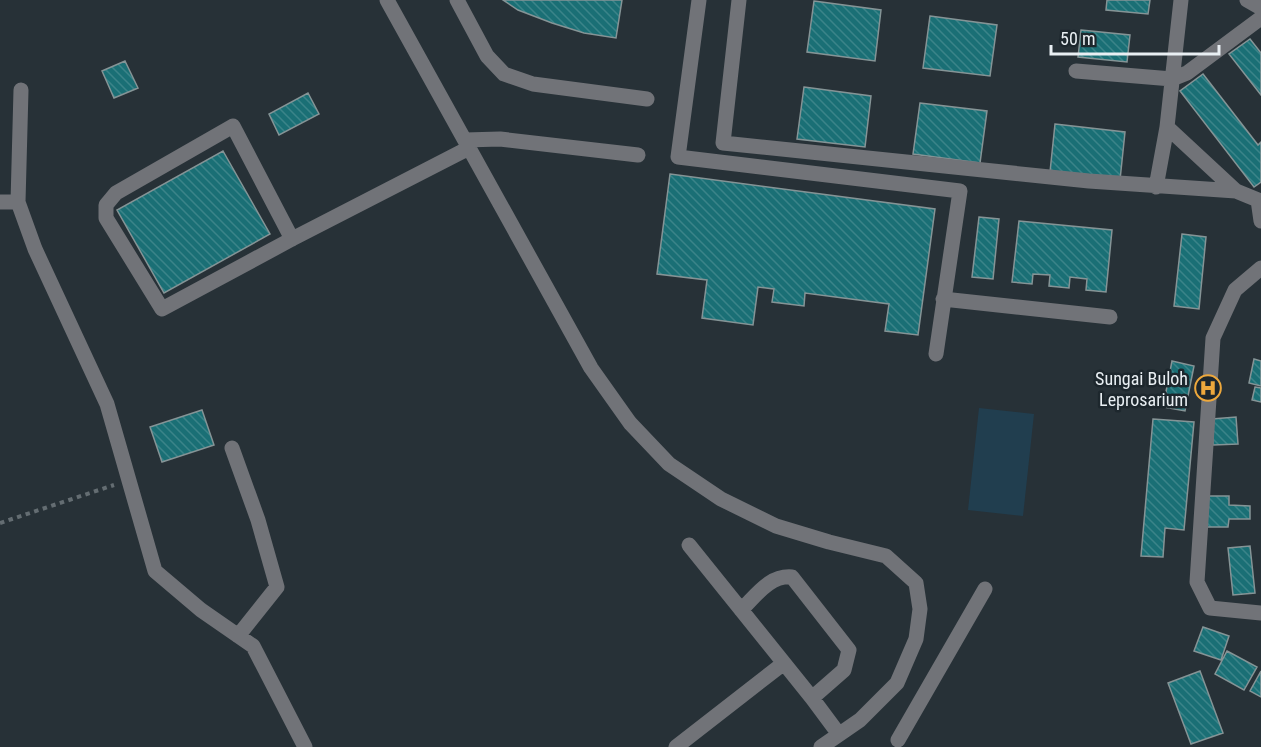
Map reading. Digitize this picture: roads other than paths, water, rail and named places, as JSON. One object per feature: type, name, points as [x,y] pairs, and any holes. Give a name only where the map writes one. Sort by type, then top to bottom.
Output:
[{"type":"lane","points":[[387,0],[591,368],[630,423],[669,464],[721,498],[776,526],[886,556],[916,583],[920,609],[916,639],[897,683],[860,720],[838,733],[821,747]]},
{"type":"lane","points":[[457,0],[487,56],[504,74],[533,84],[646,99]]},
{"type":"lane","points":[[699,0],[678,157],[960,191],[936,354]]},
{"type":"lane","points":[[739,0],[723,143],[1156,187],[1236,191],[1260,199],[1261,221]]},
{"type":"lane","points":[[1156,187],[1167,127],[1181,0]]},
{"type":"lane","points":[[1247,0],[1261,8]]},
{"type":"lane","points":[[1076,71],[1172,79],[1187,73],[1261,18]]},
{"type":"lane","points":[[21,90],[18,202],[35,249],[106,404],[154,571],[201,610],[253,646],[305,747]]},
{"type":"lane","points":[[292,239],[233,126],[116,193],[106,205],[106,218],[162,309],[292,239],[467,144],[500,139],[638,155]]},
{"type":"lane","points":[[1167,127],[1236,191]]},
{"type":"lane","points":[[0,202],[18,202]]},
{"type":"lane","points":[[1261,268],[1235,290],[1213,338],[1197,582],[1210,608],[1261,613]]},
{"type":"lane","points":[[944,299],[1110,317]]},
{"type":"lane","points":[[232,448],[258,520],[277,587],[238,636]]},
{"type":"lane","points":[[689,545],[838,733]]},
{"type":"lane","points":[[741,610],[770,582],[784,576],[792,577],[849,650],[844,670],[812,698]]},
{"type":"lane","points":[[898,740],[985,589]]},
{"type":"lane","points":[[676,747],[784,663]]},
{"type":"place","name":"Sungai Buloh Leprosarium","points":[[1208,388]]}]
